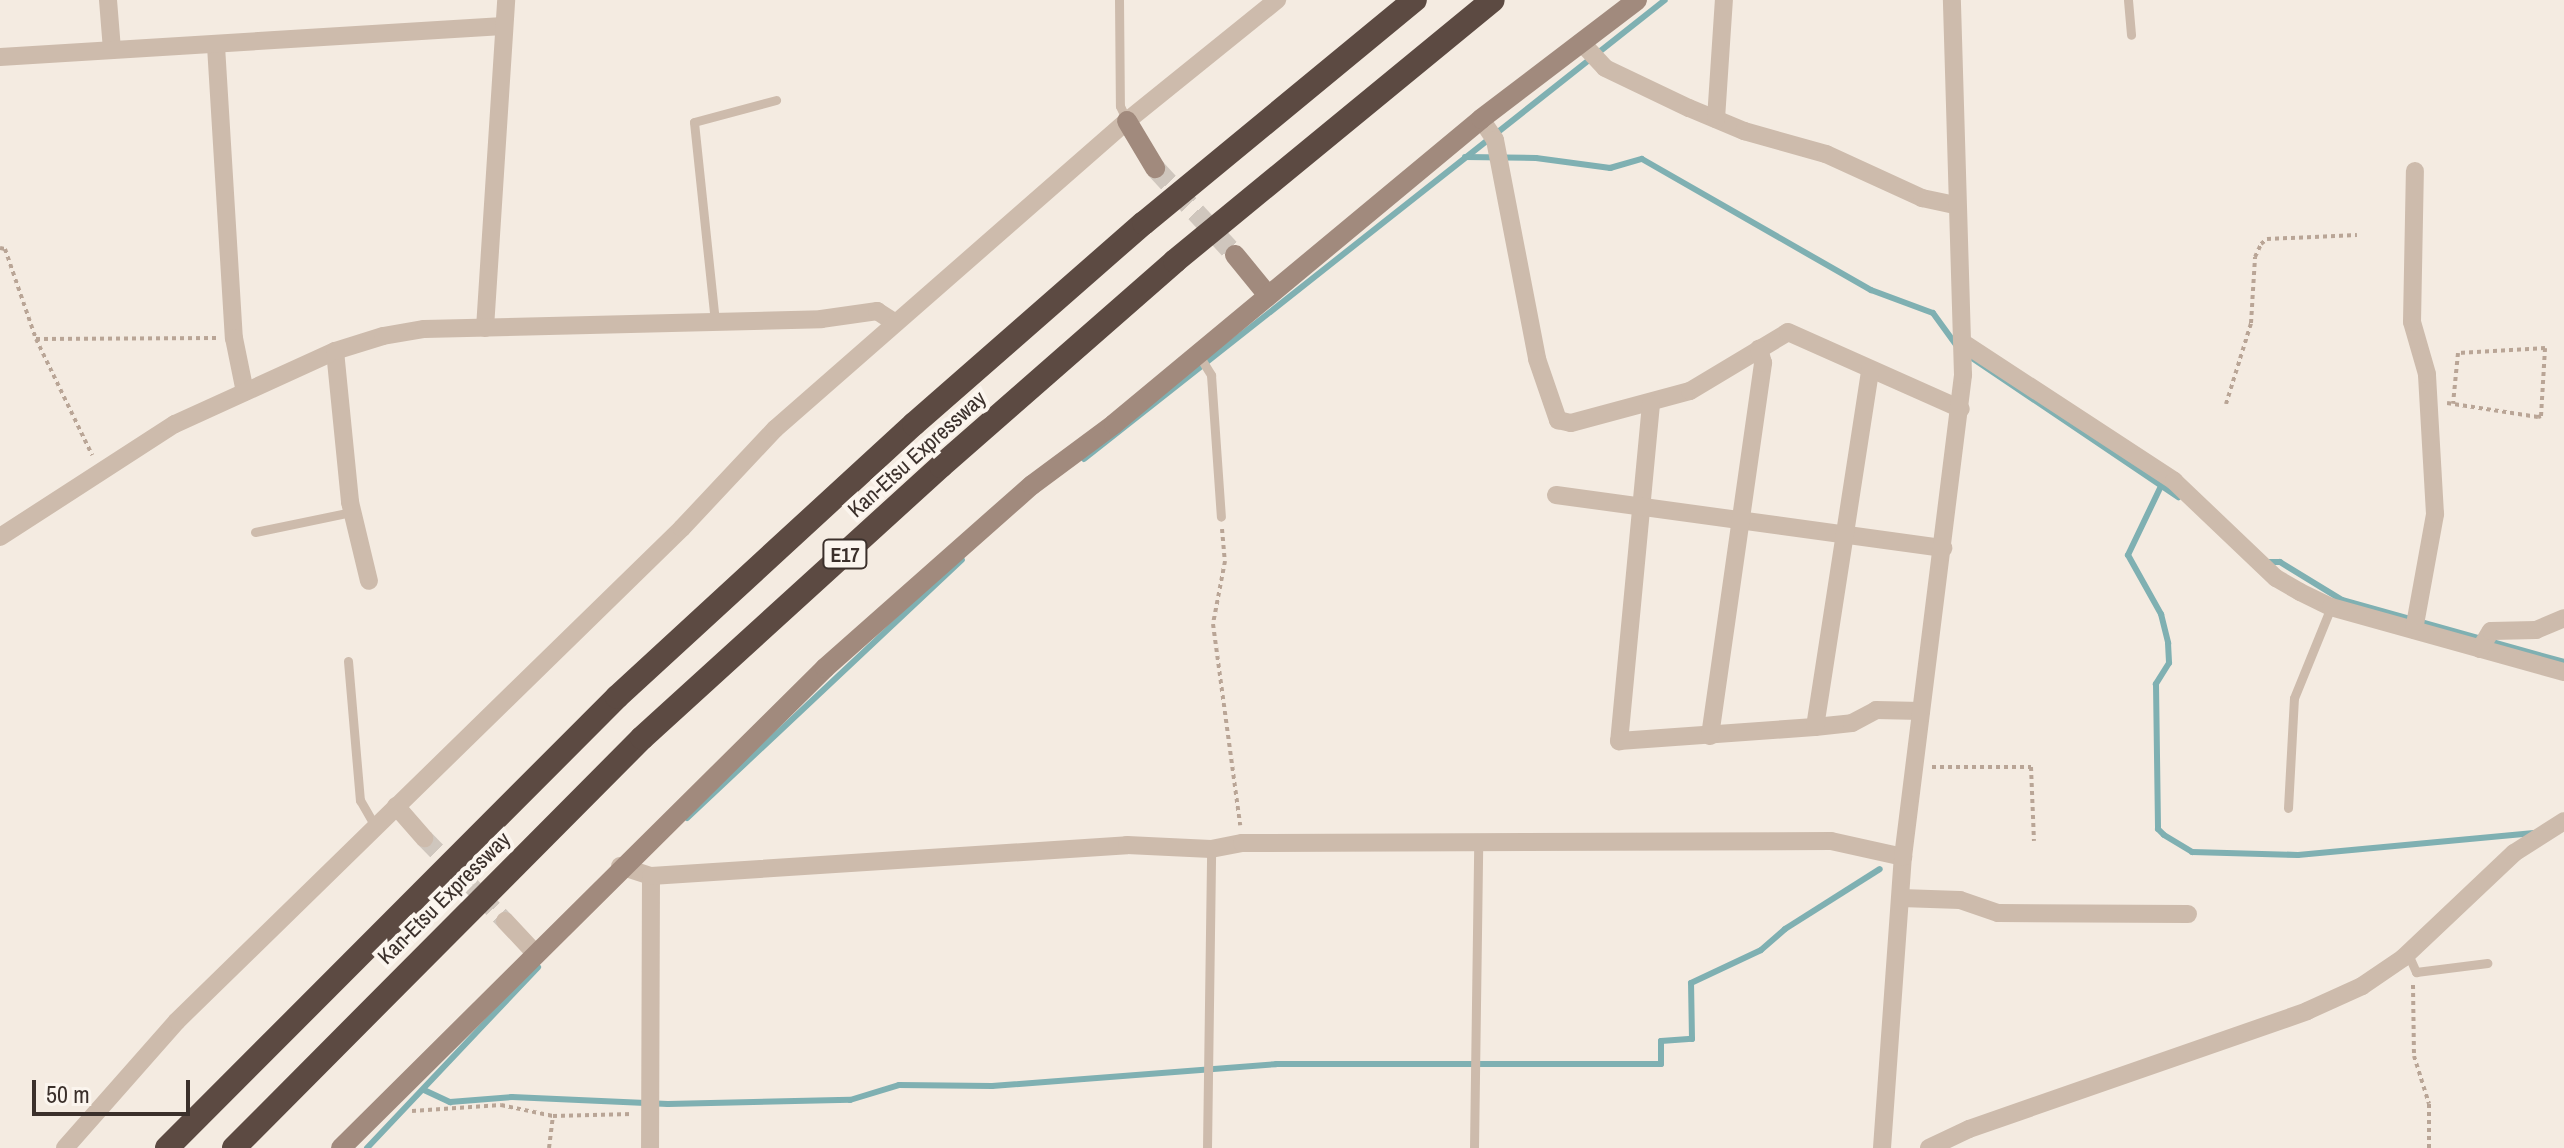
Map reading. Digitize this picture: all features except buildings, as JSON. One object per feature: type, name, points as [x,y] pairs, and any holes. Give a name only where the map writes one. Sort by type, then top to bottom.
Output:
[{"type":"highway","name":"Kan-Etsu Expressway","points":[[167,1148],[617,697],[902,435],[1144,223],[1415,0]]},
{"type":"highway","name":"Kan-Etsu Expressway","points":[[234,1148],[642,738],[872,528],[1175,261],[1493,0]]},
{"type":"street","points":[[108,0],[112,50]]},
{"type":"street","points":[[485,328],[506,0]]},
{"type":"street","points":[[65,1148],[177,1021],[682,528],[775,429],[1127,121],[1277,0]]},
{"type":"street","points":[[341,1148],[620,866],[825,668],[1032,485],[1198,354],[1266,293],[1481,119],[1637,0]]},
{"type":"street","points":[[1716,119],[1724,0]]},
{"type":"street","points":[[1882,1148],[1903,857],[1961,409],[1965,344],[1954,205],[1952,0]]},
{"type":"street","points":[[0,57],[503,26]]},
{"type":"street","points":[[1581,42],[1605,68],[1716,119],[1826,154],[1922,198],[1954,205]]},
{"type":"street","points":[[216,46],[234,338],[245,392]]},
{"type":"street","points":[[1481,119],[1495,140],[1537,359],[1554,416],[1571,423],[1651,404],[1708,383],[1776,336],[1793,333],[1870,371],[1961,409]]},
{"type":"street","points":[[1127,121],[1155,168]]},
{"type":"street","points":[[2414,630],[2435,514],[2427,374],[2412,322],[2415,171]]},
{"type":"street","points":[[1235,255],[1266,293]]},
{"type":"street","points":[[0,537],[99,470],[175,424],[335,351],[411,331],[715,322],[877,311],[894,322]]},
{"type":"street","points":[[1965,344],[2174,481],[2276,578],[2331,607],[2414,630],[2481,642],[2564,672]]},
{"type":"street","points":[[1710,736],[1763,363],[1759,349]]},
{"type":"street","points":[[335,351],[352,512],[369,581]]},
{"type":"street","points":[[1815,727],[1870,371]]},
{"type":"street","points":[[1651,404],[1616,737],[1629,744],[1852,723],[1876,710],[1921,711]]},
{"type":"street","points":[[1556,495],[1943,548]]},
{"type":"street","points":[[2481,642],[2536,630],[2564,618]]},
{"type":"street","points":[[396,806],[424,838]]},
{"type":"street","points":[[1929,1148],[1961,1132],[2330,1002],[2411,961],[2540,834],[2564,821]]},
{"type":"street","points":[[620,866],[651,876],[1127,845],[1211,849],[1242,843],[1478,845],[1831,841],[1903,857]]},
{"type":"street","points":[[650,1148],[651,876]]},
{"type":"street","points":[[1901,898],[1960,900],[1998,913],[2188,914]]},
{"type":"street","points":[[505,921],[535,953]]},
{"type":"lane","points":[[1119,0],[1120,106],[1127,121]]},
{"type":"lane","points":[[2128,0],[2131,35]]},
{"type":"lane","points":[[715,322],[694,122],[776,100]]},
{"type":"lane","points":[[1198,354],[1211,375],[1221,517]]},
{"type":"lane","points":[[255,532],[352,512]]},
{"type":"lane","points":[[2288,808],[2294,698],[2331,607]]},
{"type":"lane","points":[[348,661],[360,800],[375,826]]},
{"type":"lane","points":[[1474,1148],[1478,845]]},
{"type":"lane","points":[[1207,1148],[1211,849]]},
{"type":"lane","points":[[2411,961],[2487,963]]},
{"type":"path","points":[[2226,404],[2251,323],[2255,257],[2261,244],[2267,239],[2357,235]]},
{"type":"path","points":[[0,248],[5,249],[36,339],[99,470]]},
{"type":"path","points":[[36,339],[234,338]]},
{"type":"path","points":[[2429,401],[2541,416],[2545,348],[2458,353],[2453,404]]},
{"type":"path","points":[[1221,517],[1225,561],[1213,624],[1242,843]]},
{"type":"path","points":[[1914,766],[2031,767],[2034,841]]},
{"type":"path","points":[[2411,961],[2414,1056],[2429,1104],[2429,1148]]},
{"type":"path","points":[[412,1111],[501,1105],[553,1116],[650,1114]]},
{"type":"path","points":[[549,1148],[553,1116]]},
{"type":"waterway","points":[[1084,459],[1665,0]]},
{"type":"waterway","points":[[1465,157],[1536,158],[1610,168],[1642,159],[1871,290],[1933,313],[1957,346]]},
{"type":"waterway","points":[[1972,358],[2178,497]]},
{"type":"waterway","points":[[2162,484],[2128,555],[2161,614],[2168,643],[2169,663],[2156,684],[2158,829],[2164,835],[2192,852],[2298,855],[2534,833]]},
{"type":"waterway","points":[[687,818],[962,560]]},
{"type":"waterway","points":[[2267,562],[2280,562],[2342,600],[2564,662]]},
{"type":"waterway","points":[[424,1090],[450,1102],[512,1097],[668,1104],[850,1100],[899,1085],[992,1086],[1276,1064],[1661,1064],[1661,1041],[1692,1039],[1691,983],[1761,950],[1785,929],[1880,869]]},
{"type":"waterway","points":[[367,1148],[538,967]]},
{"type":"tunnel","points":[[1155,168],[1235,255]]},
{"type":"tunnel","points":[[424,838],[505,921]]}]
